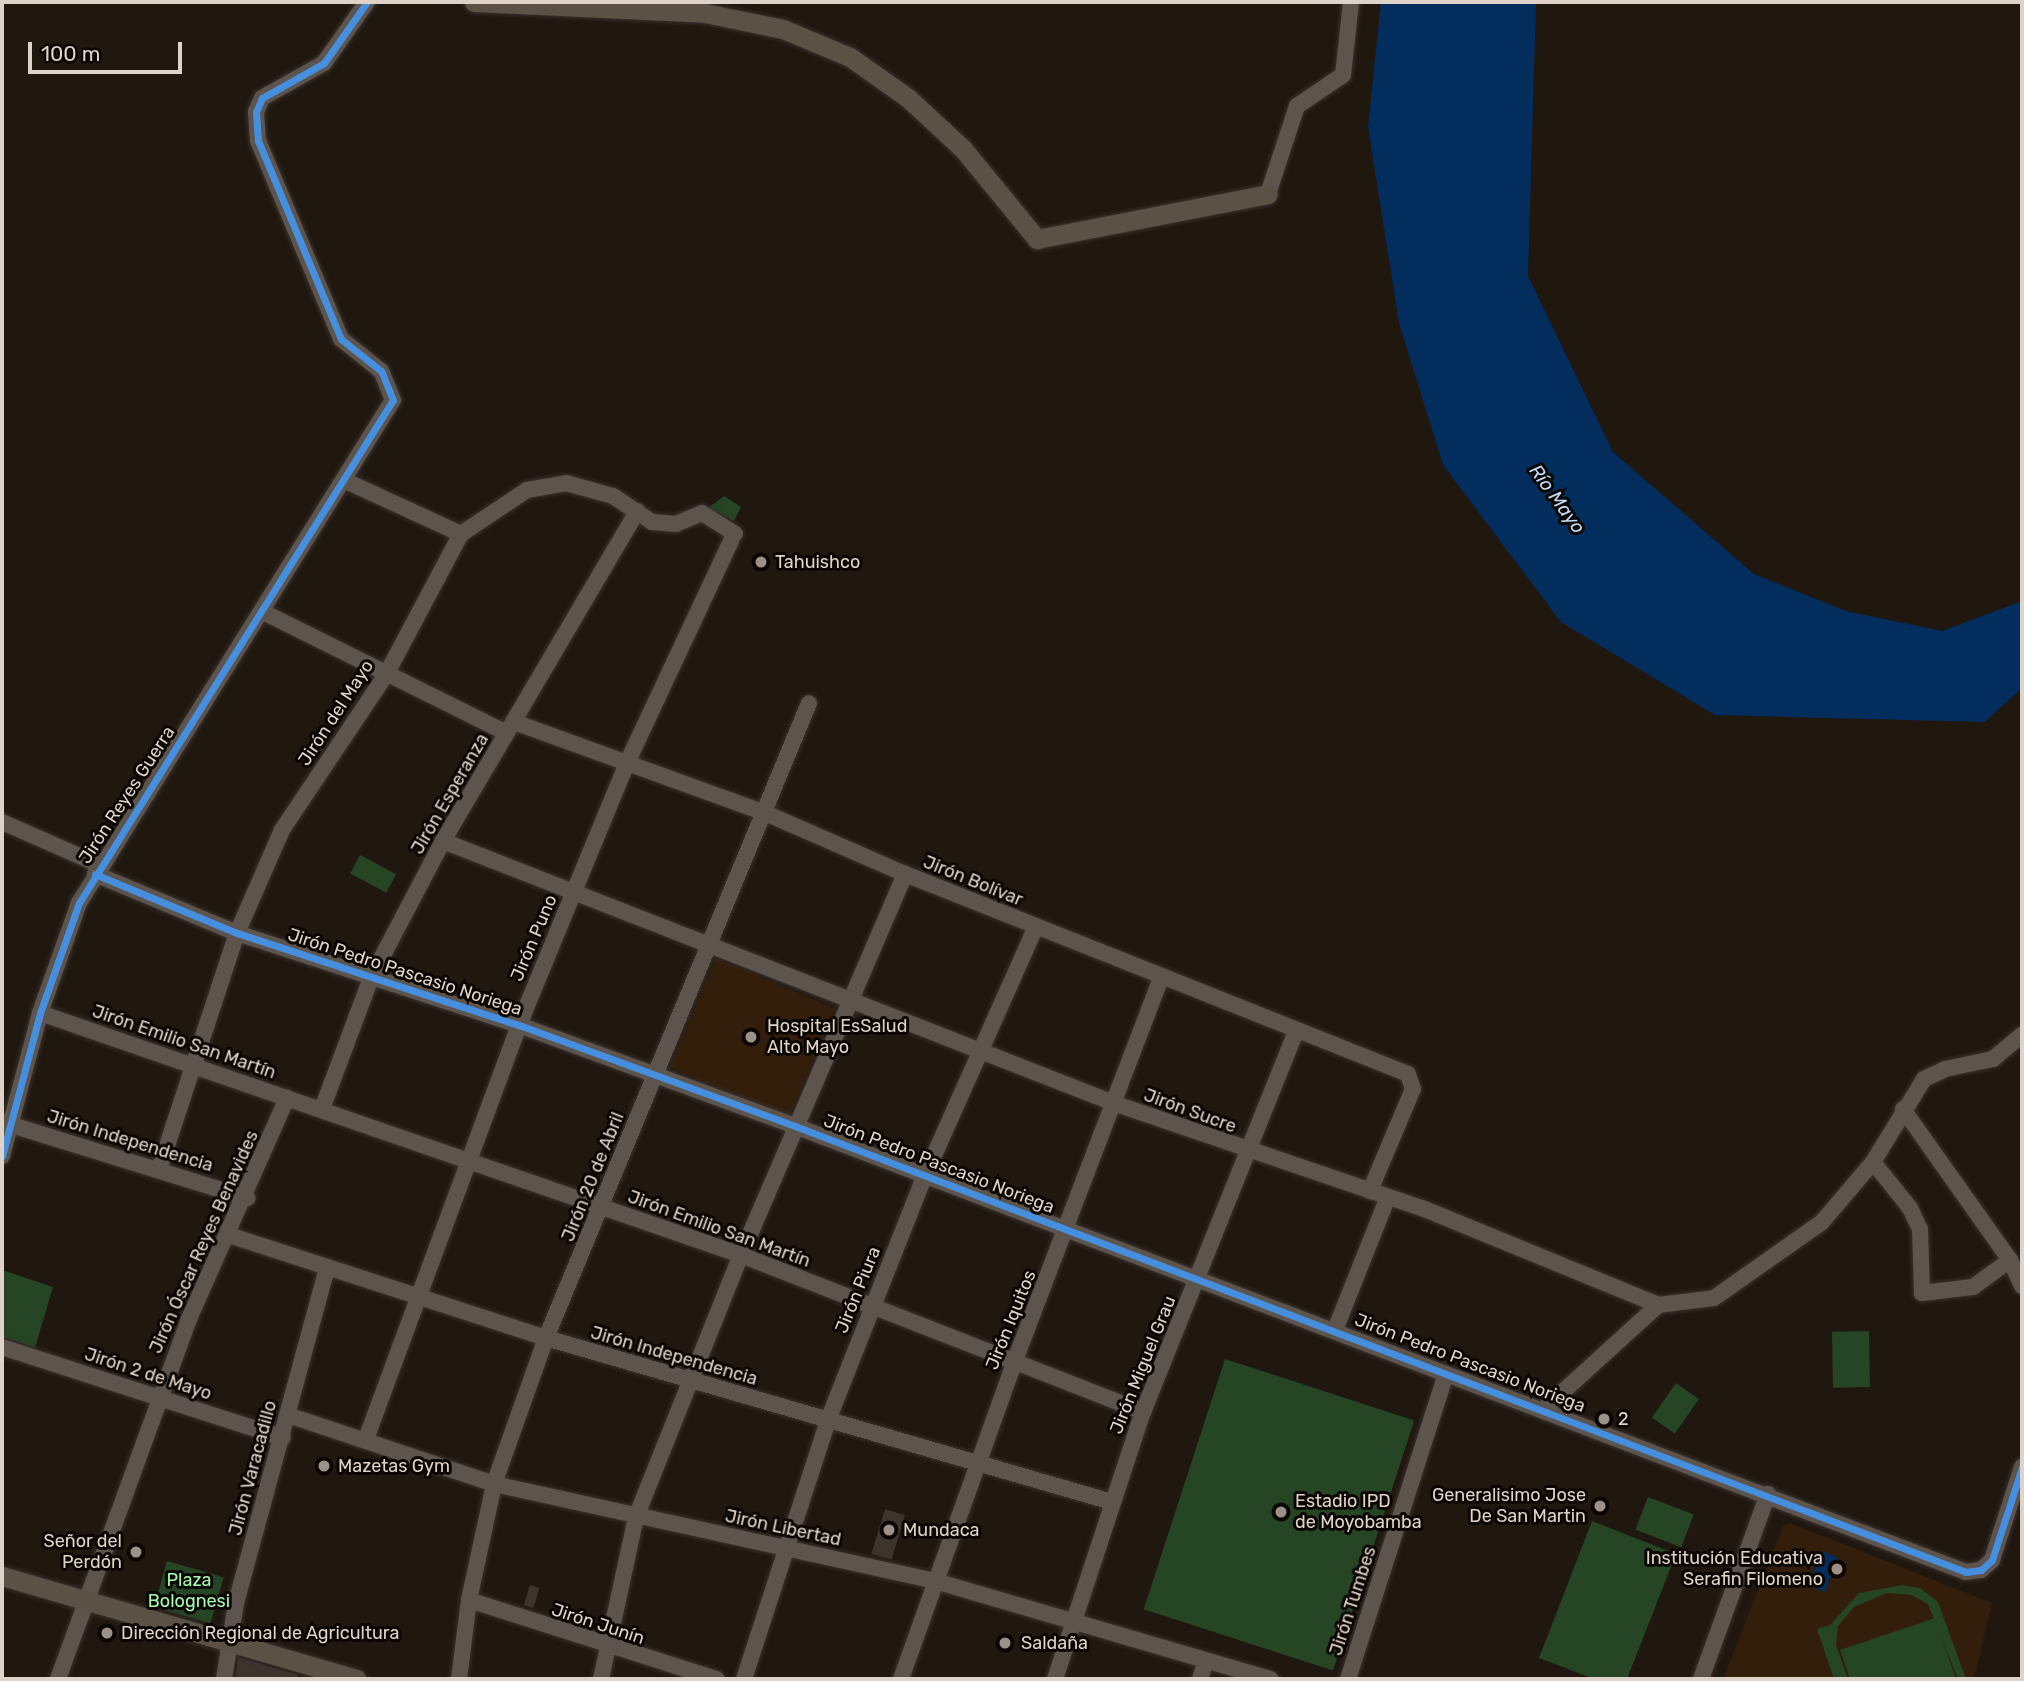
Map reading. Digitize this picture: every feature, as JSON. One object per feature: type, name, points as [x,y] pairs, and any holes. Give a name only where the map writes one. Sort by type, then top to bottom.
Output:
[{"type":"main road","points":[[487,2],[705,13],[783,29],[850,57],[908,98],[963,149],[1037,239],[1268,194]]},
{"type":"main road","points":[[2,1576],[356,1679]]},
{"type":"street","name":"Jirón Reyes Guerra","points":[[2,1156],[5,1123],[64,938],[97,869],[265,613],[393,400],[392,390],[381,371],[341,339],[258,141],[256,112],[275,87],[332,56],[366,2]]},
{"type":"street","points":[[1268,194],[1297,106],[1343,75],[1351,2]]},
{"type":"street","points":[[346,481],[461,534]]},
{"type":"street","name":"Jirón del Mayo","points":[[160,1167],[237,933],[282,830],[387,673],[461,534],[542,483],[566,483],[613,496],[652,522],[676,524],[702,513]]},
{"type":"street","name":"Jirón Esperanza","points":[[323,1109],[372,978],[443,841],[637,511]]},
{"type":"street","name":"Jirón Puno","points":[[366,1439],[420,1300],[468,1160],[519,1025],[626,764],[733,537],[702,513]]},
{"type":"street","name":"Jirón Bolívar","points":[[265,613],[387,673],[511,728],[626,764],[763,812],[905,874],[1162,976],[1415,1081],[1370,1191]]},
{"type":"street","name":"Jirón 20 de Abril","points":[[459,1679],[469,1600],[494,1484],[546,1338],[604,1207],[653,1075],[710,947],[809,703]]},
{"type":"street","name":"Jirón Pedro Pascasio Noriega","points":[[2,822],[237,933],[519,1025],[795,1126],[923,1178],[1199,1277],[1446,1374],[1545,1408],[1966,1572],[1982,1570],[1992,1560],[2022,1468]]},
{"type":"street","points":[[443,841],[573,896],[710,947]]},
{"type":"street","points":[[601,1679],[636,1517],[741,1255],[905,874]]},
{"type":"street","name":"Jirón Piura","points":[[744,1679],[828,1420],[923,1178],[1036,927]]},
{"type":"street","name":"Jirón Sucre","points":[[710,947],[849,1003],[1248,1153],[1370,1191],[1658,1305]]},
{"type":"street","name":"Jirón Iquitos","points":[[901,1679],[1014,1363],[1068,1230],[1162,976]]},
{"type":"street","name":"Jirón Emilio San Martín","points":[[40,1013],[192,1069],[323,1109],[741,1255],[1143,1412]]},
{"type":"street","name":"Jirón Miguel Grau","points":[[1055,1679],[1143,1412],[1296,1031]]},
{"type":"street","points":[[1545,1408],[1658,1305],[1714,1298],[1822,1222],[1873,1162],[1903,1109],[1924,1079],[1945,1069],[1993,1059],[2022,1035]]},
{"type":"street","name":"Jirón Óscar Reyes Benavides","points":[[58,1679],[84,1602],[127,1502],[159,1398],[247,1198],[287,1098]]},
{"type":"street","points":[[1903,1109],[2010,1260],[2022,1286]]},
{"type":"street","name":"Jirón Independencia","points":[[5,1123],[144,1162],[247,1198]]},
{"type":"street","points":[[144,1162],[167,1147]]},
{"type":"street","points":[[1873,1162],[1910,1208],[1920,1229],[1922,1293],[1973,1287],[2010,1260]]},
{"type":"street","points":[[1335,1330],[1388,1198]]},
{"type":"street","name":"Jirón Independencia","points":[[229,1235],[420,1300],[691,1382],[1112,1502]]},
{"type":"street","name":"Jirón Varacadillo","points":[[224,1679],[236,1604],[327,1268]]},
{"type":"street","name":"Jirón 2 de Mayo","points":[[2,1347],[283,1438]]},
{"type":"street","name":"Jirón Tumbes","points":[[1349,1679],[1446,1374]]},
{"type":"street","name":"Jirón Libertad","points":[[288,1415],[494,1484],[935,1581],[1074,1626],[1271,1679]]},
{"type":"street","points":[[1701,1679],[1768,1494]]},
{"type":"street","name":"Jirón Junín","points":[[469,1600],[606,1648],[717,1679]]},
{"type":"street","points":[[1199,1679],[1206,1661]]},
{"type":"shaded area","name":"Hospital EsSalud Alto Mayo","points":[[716,958],[835,1008],[788,1118],[670,1068]]},
{"type":"shaded area","name":"Institución Educativa Serafin Filomeno","points":[[1790,1523],[1992,1603],[1974,1679],[1723,1679],[1783,1526]]},
{"type":"green space","points":[[724,496],[741,507],[734,521],[708,508]]},
{"type":"green space","points":[[360,855],[396,874],[386,893],[350,874]]},
{"type":"green space","points":[[2,1270],[53,1287],[35,1348],[2,1337]]},
{"type":"green space","points":[[1869,1331],[1870,1387],[1833,1388],[1832,1332]]},
{"type":"green space","name":"Estadio IPD de Moyobamba","points":[[1225,1359],[1414,1420],[1333,1671],[1144,1609]]},
{"type":"green space","points":[[1676,1383],[1699,1399],[1675,1433],[1652,1417]]},
{"type":"green space","points":[[1648,1497],[1694,1515],[1681,1547],[1635,1530]]},
{"type":"green space","points":[[1592,1521],[1676,1554],[1627,1679],[1594,1679],[1539,1658]]},
{"type":"green space","name":"Plaza Bolognesi","points":[[167,1561],[224,1577],[210,1623],[154,1607]]},
{"type":"green space","points":[[1902,1585],[1920,1588],[1938,1602],[1966,1679],[1958,1679],[1928,1604],[1912,1595],[1887,1593],[1854,1607],[1838,1626],[1836,1645],[1848,1679],[1834,1679],[1817,1629],[1830,1625],[1859,1593]]},
{"type":"green space","points":[[1935,1618],[1956,1679],[1850,1679],[1840,1650]]},
{"type":"water","name":"Río Mayo","points":[[1381,2],[1536,2],[1528,276],[1613,452],[1754,574],[1846,611],[1942,631],[2022,601],[2022,688],[1985,722],[1715,715],[1561,622],[1443,465],[1399,323],[1368,127]]},
{"type":"water","points":[[1822,1551],[1839,1558],[1825,1592],[1808,1585]]},
{"type":"building","name":"Mundaca","points":[[885,1509],[905,1515],[891,1560],[871,1554]]},
{"type":"building","points":[[530,1585],[540,1588],[533,1608],[524,1605]]},
{"type":"building","points":[[238,1657],[298,1675],[298,1679],[235,1679]]},
{"type":"cycle path","points":[[2,1156],[40,1013],[79,903],[393,400],[381,371],[341,339],[258,141],[256,112],[262,98],[324,63],[367,2]]},
{"type":"cycle path","points":[[95,874],[237,933],[519,1025],[795,1126],[1966,1572],[1981,1570],[1992,1560],[2022,1467]]},
{"type":"place","name":"Tahuishco","points":[[761,562]]},
{"type":"place","name":"Hospital EsSalud Alto Mayo","points":[[751,1037]]},
{"type":"place","name":"2","points":[[1604,1419]]},
{"type":"place","name":"Mazetas Gym","points":[[324,1466]]},
{"type":"place","name":"Generalisimo Jose De San Martin","points":[[1600,1506]]},
{"type":"place","name":"Estadio IPD de Moyobamba","points":[[1281,1512]]},
{"type":"place","name":"Mundaca","points":[[889,1530]]},
{"type":"place","name":"Señor del Perdón","points":[[136,1552]]},
{"type":"place","name":"Institución Educativa Serafin Filomeno","points":[[1837,1569]]},
{"type":"place","name":"Dirección Regional de Agricultura","points":[[107,1633]]},
{"type":"place","name":"Saldaña","points":[[1005,1643]]}]
